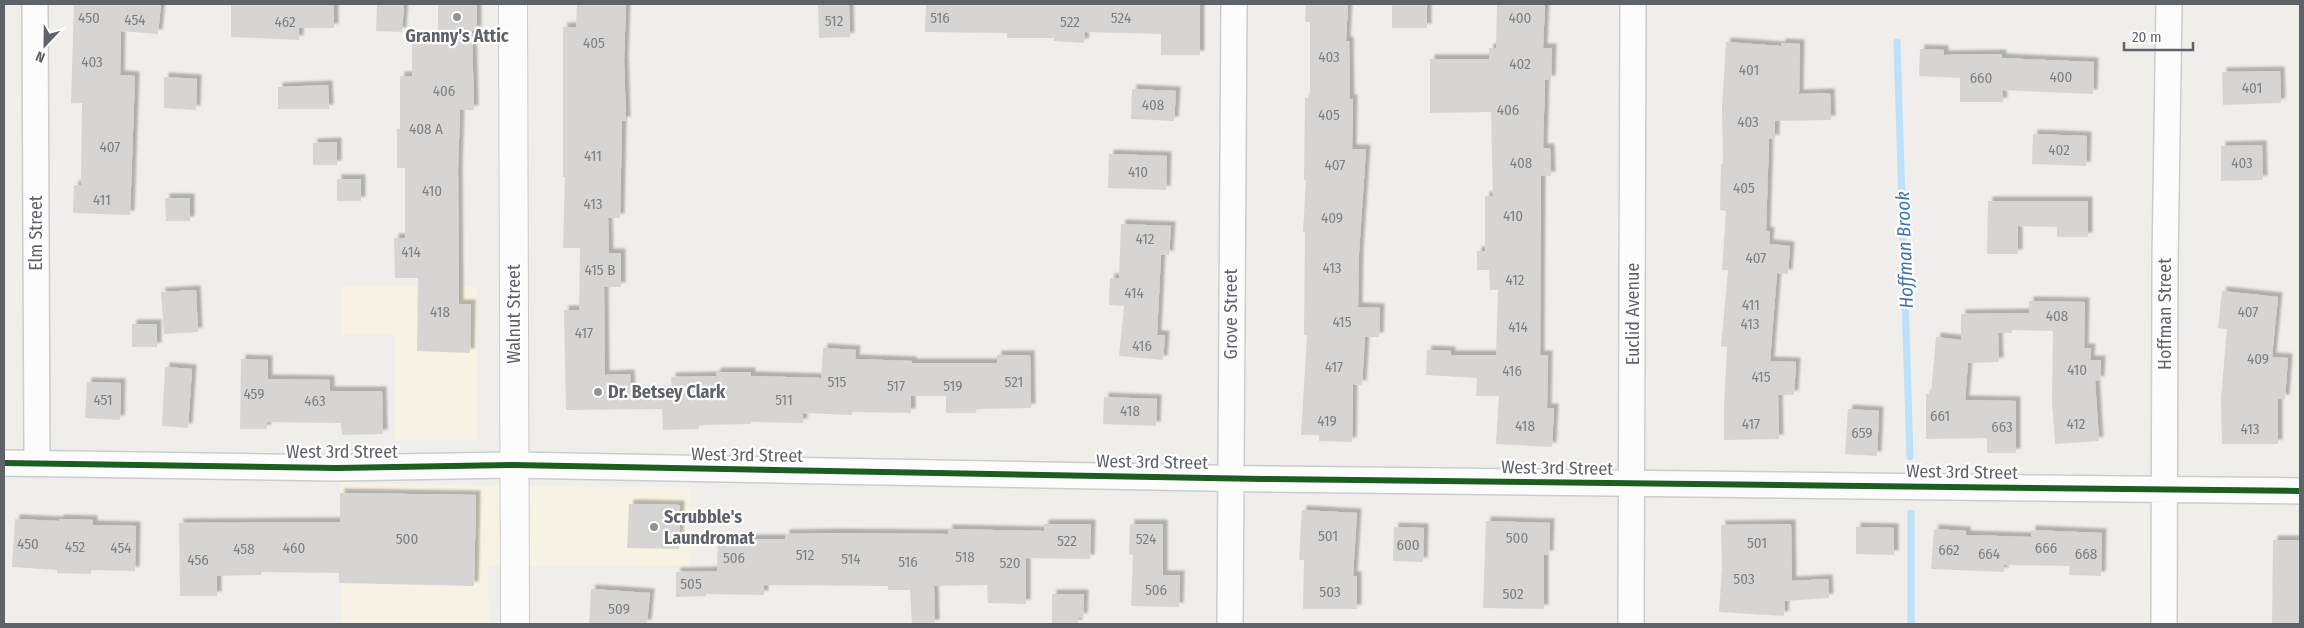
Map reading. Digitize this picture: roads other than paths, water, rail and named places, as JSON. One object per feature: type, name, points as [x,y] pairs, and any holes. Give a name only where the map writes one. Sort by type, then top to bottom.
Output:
[{"type":"street","name":"Elm Street","points":[[35,4],[36,463]]},
{"type":"street","name":"Walnut Street","points":[[513,4],[515,624]]},
{"type":"street","name":"Grove Street","points":[[1230,624],[1234,4]]},
{"type":"street","name":"Euclid Avenue","points":[[1631,624],[1633,484],[1633,4]]},
{"type":"street","name":"Hoffman Street","points":[[2164,624],[2165,263],[2169,4]]},
{"type":"street","name":"West 3rd Street","points":[[4,463],[337,468],[514,465],[1633,484],[2300,491]]},
{"type":"waterway","name":"Hoffman Brook","points":[[1897,42],[1910,457]]},
{"type":"waterway","name":"Hoffman Brook","points":[[1911,513],[1911,624]]},
{"type":"place","name":"Granny's Attic","points":[[457,17]]},
{"type":"place","name":"Dr. Betsey Clark","points":[[598,392]]},
{"type":"place","name":"Scrubble's Laundromat","points":[[654,527]]}]
